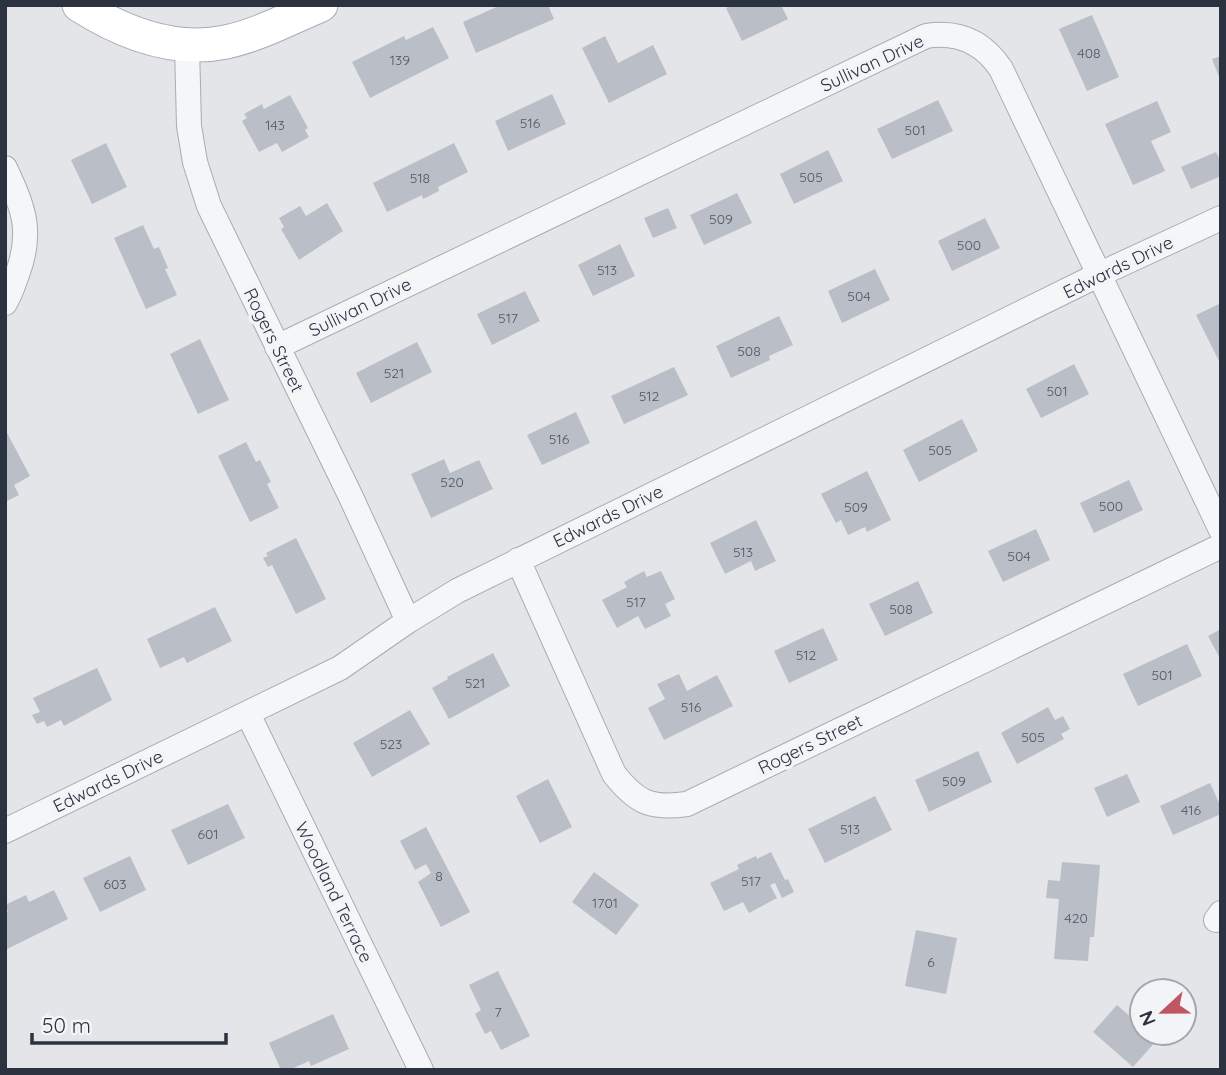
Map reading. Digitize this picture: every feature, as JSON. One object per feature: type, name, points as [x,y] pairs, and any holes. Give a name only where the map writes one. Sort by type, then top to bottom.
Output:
[{"type":"street","points":[[79,5],[119,28],[187,46],[225,42],[255,33],[321,5]]},
{"type":"street","name":"Sullivan Drive","points":[[277,347],[926,36],[960,36],[981,46],[995,60],[1221,530]]},
{"type":"street","name":"Rogers Street","points":[[187,46],[187,104],[195,162],[209,206],[350,495],[408,621]]},
{"type":"street","points":[[5,168],[22,204],[26,228],[25,253],[5,303]]},
{"type":"street","name":"Edwards Drive","points":[[5,831],[340,668],[457,591],[518,560],[1098,275],[1221,218]]},
{"type":"street","name":"Rogers Street","points":[[518,560],[614,774],[628,792],[645,803],[664,807],[687,804],[1221,546]]},
{"type":"street","name":"Woodland Terrace","points":[[248,714],[421,1070]]},
{"type":"building","points":[[501,5],[548,5],[554,19],[476,53],[463,22]]},
{"type":"building","points":[[733,5],[781,5],[788,19],[742,41],[726,8]]},
{"type":"building","points":[[1092,15],[1119,77],[1087,91],[1059,29]]},
{"type":"building","points":[[433,27],[449,58],[370,98],[352,62],[404,36],[406,40]]},
{"type":"building","points":[[605,36],[618,63],[653,45],[667,74],[609,103],[582,48]]},
{"type":"building","points":[[1221,56],[1221,82],[1212,59]]},
{"type":"building","points":[[552,94],[566,124],[508,151],[495,121]]},
{"type":"building","points":[[290,95],[308,128],[305,130],[309,137],[282,152],[277,143],[259,152],[242,121],[247,118],[244,114],[262,104],[264,109]]},
{"type":"building","points":[[938,100],[953,131],[892,159],[877,129]]},
{"type":"building","points":[[1157,101],[1171,132],[1151,141],[1165,171],[1133,185],[1105,124]]},
{"type":"building","points":[[106,143],[127,187],[92,204],[71,160]]},
{"type":"building","points":[[454,143],[468,172],[438,187],[439,191],[423,199],[422,195],[387,212],[373,183]]},
{"type":"building","points":[[828,150],[843,181],[794,204],[780,174]]},
{"type":"building","points":[[1216,152],[1221,162],[1221,176],[1191,189],[1181,167]]},
{"type":"building","points":[[737,193],[752,223],[704,245],[690,215]]},
{"type":"building","points":[[327,203],[343,231],[299,260],[281,229],[284,227],[279,218],[300,206],[306,216]]},
{"type":"building","points":[[668,208],[677,228],[653,238],[644,218]]},
{"type":"building","points":[[985,218],[1000,248],[952,271],[938,241]]},
{"type":"building","points":[[143,225],[154,249],[159,247],[168,268],[165,269],[177,295],[146,309],[114,238]]},
{"type":"building","points":[[620,244],[635,276],[593,296],[578,265]]},
{"type":"building","points":[[875,269],[890,300],[842,323],[828,291]]},
{"type":"building","points":[[525,291],[540,321],[492,345],[477,314]]},
{"type":"building","points":[[1221,303],[1221,365],[1196,315]]},
{"type":"building","points":[[779,316],[793,345],[769,356],[770,360],[731,378],[716,346]]},
{"type":"building","points":[[200,339],[229,400],[198,414],[170,354]]},
{"type":"building","points":[[417,342],[432,372],[371,403],[356,373]]},
{"type":"building","points":[[1074,364],[1089,394],[1041,418],[1026,389]]},
{"type":"building","points":[[674,367],[688,395],[624,424],[611,396]]},
{"type":"building","points":[[576,412],[590,443],[542,465],[527,435]]},
{"type":"building","points":[[962,419],[978,451],[919,482],[903,450]]},
{"type":"building","points":[[5,429],[30,476],[14,485],[19,495],[5,502]]},
{"type":"building","points":[[246,442],[256,462],[260,460],[271,482],[267,484],[279,508],[250,522],[218,456]]},
{"type":"building","points":[[444,459],[450,473],[479,460],[493,489],[431,518],[411,474]]},
{"type":"building","points":[[867,471],[891,520],[867,532],[865,527],[848,535],[841,520],[836,523],[821,494]]},
{"type":"building","points":[[1129,480],[1143,510],[1094,533],[1080,503]]},
{"type":"building","points":[[756,520],[776,561],[755,571],[751,561],[725,574],[710,543]]},
{"type":"building","points":[[1036,529],[1050,560],[1003,582],[988,551]]},
{"type":"building","points":[[296,538],[326,599],[296,614],[272,565],[268,567],[263,558],[268,556],[266,553]]},
{"type":"building","points":[[644,571],[647,577],[661,571],[675,599],[665,604],[671,616],[645,629],[638,616],[617,628],[602,600],[627,587],[624,582]]},
{"type":"building","points":[[918,581],[933,613],[885,636],[869,604]]},
{"type":"building","points":[[215,607],[232,641],[187,663],[184,657],[160,668],[147,639]]},
{"type":"building","points":[[823,628],[838,660],[789,683],[774,651]]},
{"type":"building","points":[[1221,629],[1221,660],[1208,636]]},
{"type":"building","points":[[1187,644],[1202,676],[1138,706],[1123,674]]},
{"type":"building","points":[[493,653],[510,686],[449,719],[432,688]]},
{"type":"building","points":[[97,668],[112,700],[64,726],[61,720],[47,727],[44,721],[37,724],[32,715],[40,712],[33,698]]},
{"type":"building","points":[[679,674],[687,691],[717,675],[733,706],[664,740],[648,708],[665,699],[657,684]]},
{"type":"building","points":[[1048,707],[1055,720],[1063,716],[1070,729],[1061,734],[1064,739],[1017,764],[1001,733]]},
{"type":"building","points":[[410,710],[430,744],[372,777],[353,743]]},
{"type":"building","points":[[978,751],[992,782],[929,812],[915,780]]},
{"type":"building","points":[[1127,774],[1140,802],[1107,817],[1094,788]]},
{"type":"building","points":[[548,779],[572,827],[540,843],[516,796]]},
{"type":"building","points":[[1210,783],[1221,807],[1221,814],[1173,835],[1160,806]]},
{"type":"building","points":[[875,796],[892,830],[825,863],[808,829]]},
{"type":"building","points":[[228,804],[245,838],[188,865],[171,830]]},
{"type":"building","points":[[426,827],[470,912],[441,927],[418,882],[431,873],[426,864],[415,870],[400,841]]},
{"type":"building","points":[[771,852],[794,892],[782,898],[775,883],[770,885],[777,898],[749,913],[743,902],[724,911],[710,883],[739,869],[737,865]]},
{"type":"building","points":[[130,856],[146,890],[100,912],[83,878]]},
{"type":"building","points":[[1062,862],[1100,865],[1094,937],[1090,937],[1088,961],[1054,959],[1059,899],[1046,898],[1048,880],[1060,881]]},
{"type":"building","points":[[594,872],[639,905],[616,935],[572,902]]},
{"type":"building","points":[[54,890],[68,919],[5,950],[5,913],[8,912],[5,905],[26,895],[29,902]]},
{"type":"building","points":[[916,930],[957,938],[946,994],[905,986]]},
{"type":"building","points":[[498,971],[530,1036],[501,1050],[491,1031],[485,1034],[475,1014],[481,1010],[469,985]]},
{"type":"building","points":[[1117,1005],[1128,1015],[1128,1047],[1151,1047],[1133,1067],[1093,1032]]},
{"type":"building","points":[[333,1014],[349,1049],[311,1066],[309,1061],[289,1070],[281,1070],[269,1043]]}]
